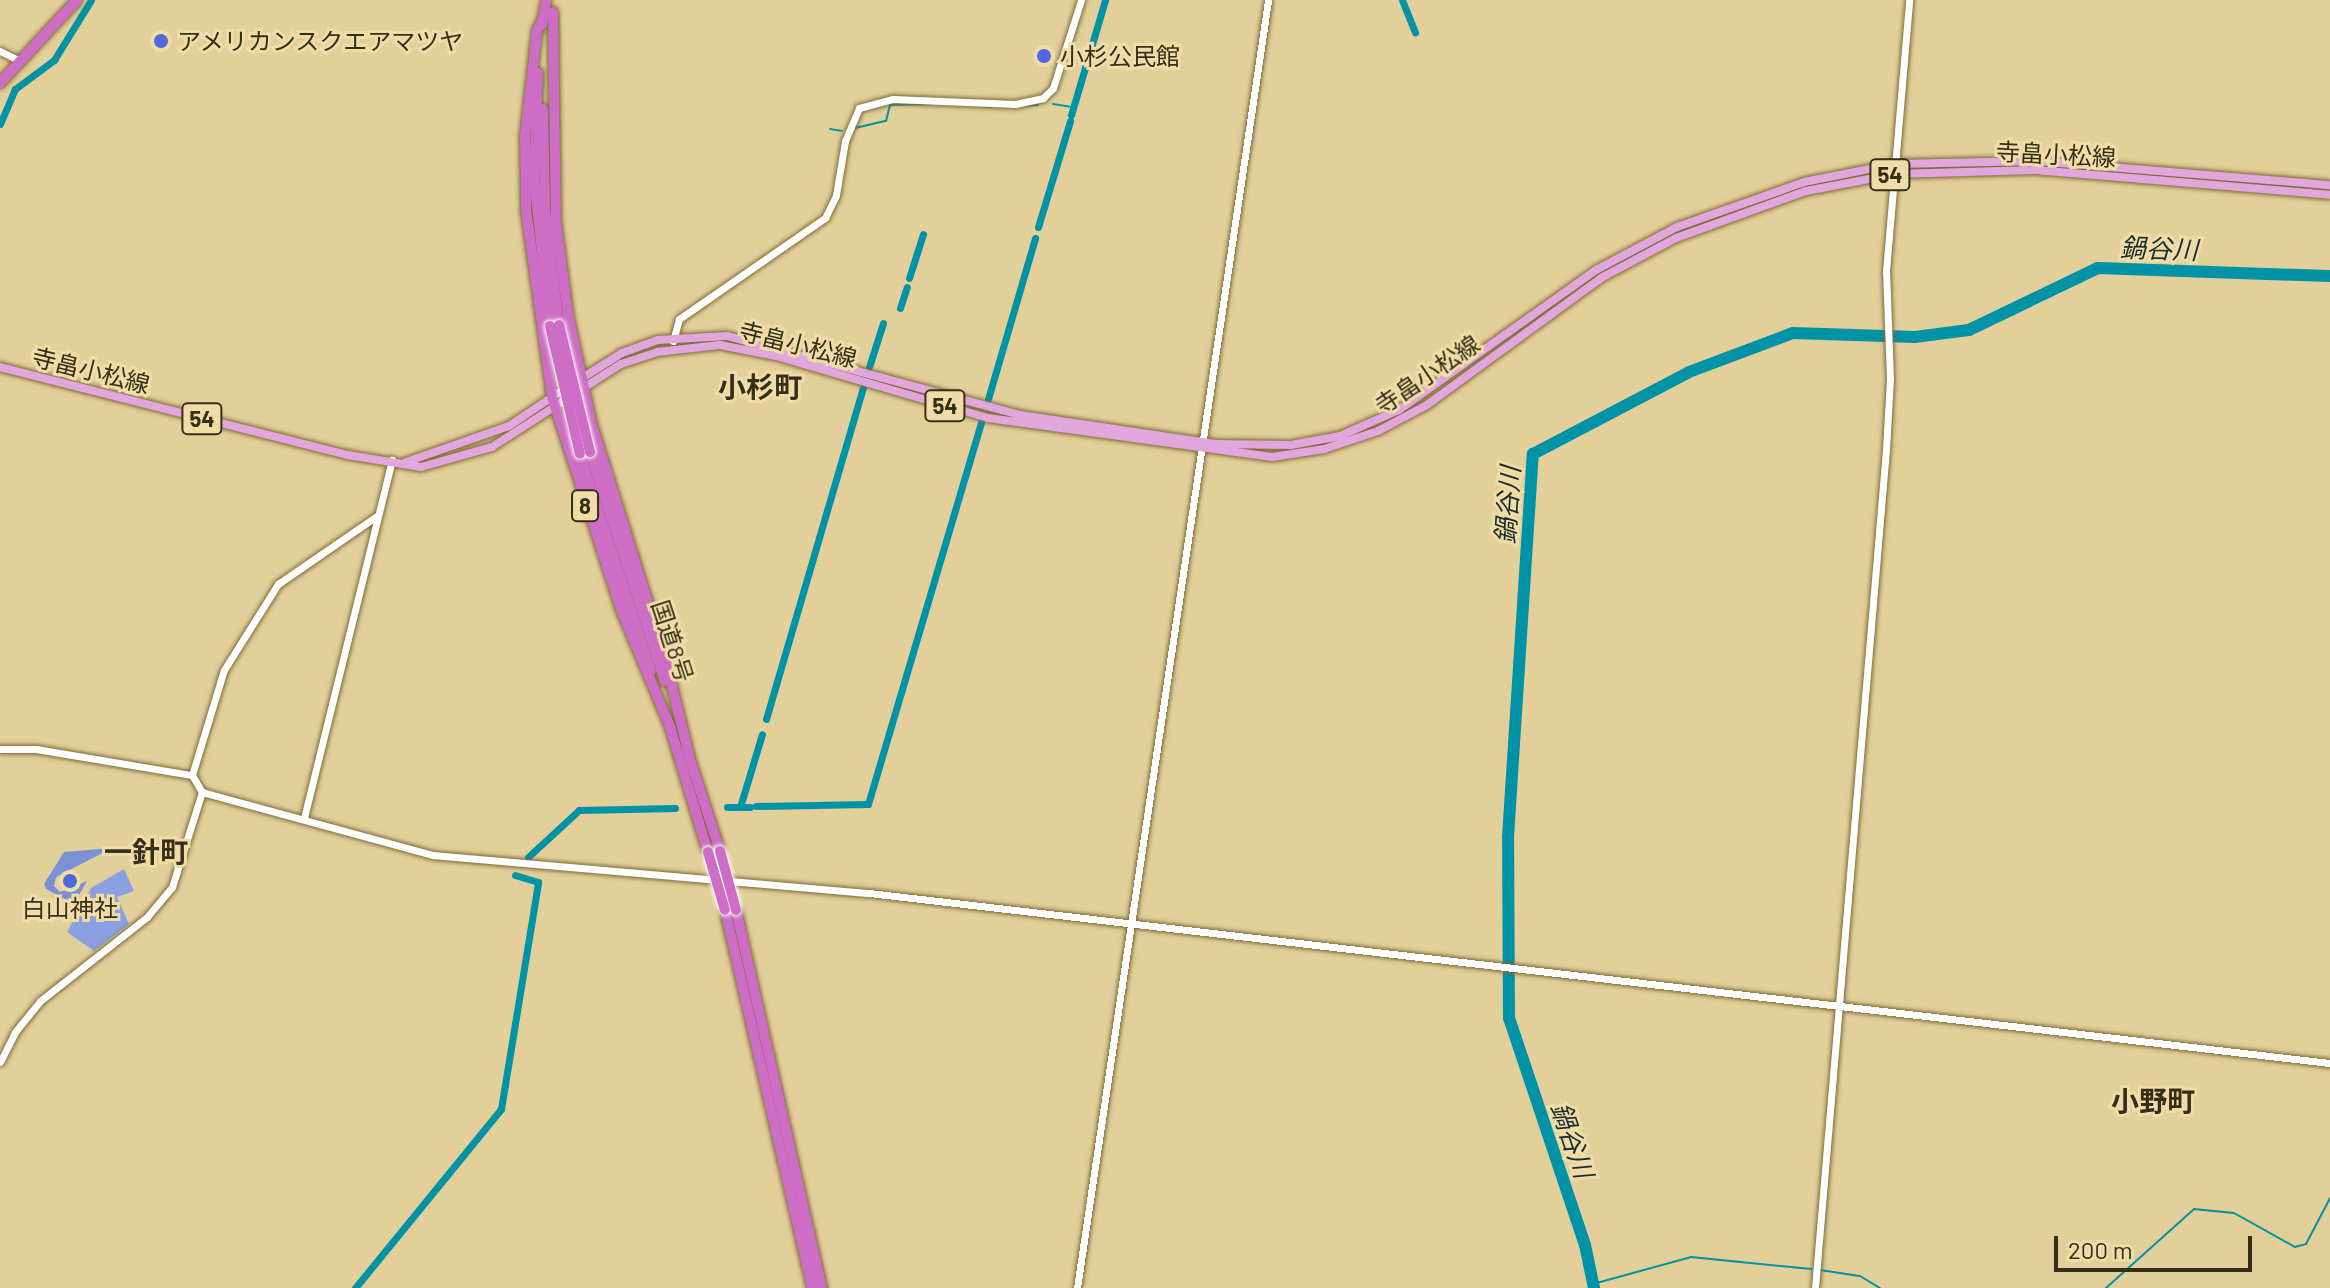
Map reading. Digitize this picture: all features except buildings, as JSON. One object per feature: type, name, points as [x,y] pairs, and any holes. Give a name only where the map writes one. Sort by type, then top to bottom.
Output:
[{"type":"highway","points":[[0,83],[77,0]]},
{"type":"highway","name":"国道8号","points":[[546,0],[534,178],[554,325],[585,453],[671,729],[714,851]]},
{"type":"highway","name":"国道8号","points":[[554,325],[543,161],[543,94],[555,0]]},
{"type":"highway","name":"8","points":[[553,12],[556,222],[582,383]]},
{"type":"highway","name":"8","points":[[543,19],[537,31],[525,136],[526,210],[554,403],[622,612],[671,729]]},
{"type":"highway","points":[[582,383],[689,755]]},
{"type":"highway","name":"国道8号","points":[[585,453],[689,755],[731,910],[806,1217],[812,1268]]},
{"type":"highway","name":"国道8号","points":[[731,910],[793,1200],[812,1268],[824,1288]]},
{"type":"highway","points":[[809,1288],[812,1268]]},
{"type":"main road","name":"寺畠小松線","points":[[582,383],[621,364],[671,349],[739,347],[988,418],[1272,457],[1357,440],[1427,405],[1601,278],[1676,238],[1806,191],[1895,169],[2036,161],[2330,185]]},
{"type":"main road","name":"寺畠小松線","points":[[1895,169],[2035,170],[2330,195]]},
{"type":"main road","name":"寺畠小松線","points":[[0,367],[348,455],[406,462],[421,467],[465,458],[554,403],[631,350],[674,338],[740,338],[1005,412],[1199,446]]},
{"type":"main road","name":"寺畠小松線","points":[[406,462],[509,426],[554,403]]},
{"type":"street","points":[[671,349],[679,319],[825,218],[836,195],[845,141],[859,108],[893,99],[1015,104],[1043,98],[1053,88],[1081,0]]},
{"type":"street","points":[[1077,1288],[1199,446],[1268,0]]},
{"type":"street","points":[[1815,1288],[1886,450],[1888,362],[1885,310],[1909,0]]},
{"type":"street","points":[[0,51],[20,61]]},
{"type":"street","points":[[304,818],[392,460]]},
{"type":"street","points":[[379,515],[278,584],[224,670],[192,775],[202,792],[433,855],[869,893],[2330,1063]]},
{"type":"street","points":[[0,749],[36,749],[192,775]]},
{"type":"street","points":[[0,1062],[15,1032],[40,1001],[147,917],[172,887],[202,792]]},
{"type":"shaded area","points":[[112,848],[56,877],[54,886],[60,892],[87,881],[74,904],[46,889],[44,884],[64,852]]},
{"type":"shaded area","points":[[124,869],[134,891],[117,897],[129,924],[94,951],[67,932],[91,888]]},
{"type":"waterway","points":[[0,124],[15,89],[54,60],[91,0]]},
{"type":"waterway","points":[[1071,115],[1105,0]]},
{"type":"waterway","points":[[1402,0],[1415,33]]},
{"type":"waterway","points":[[855,128],[886,121],[890,105],[936,104]]},
{"type":"waterway","points":[[1053,104],[1073,107]]},
{"type":"waterway","points":[[1000,107],[1038,105]]},
{"type":"waterway","points":[[980,106],[991,107]]},
{"type":"waterway","points":[[1038,227],[1070,121]]},
{"type":"waterway","points":[[830,129],[842,131]]},
{"type":"waterway","points":[[909,278],[923,234]]},
{"type":"waterway","points":[[988,399],[1035,238]]},
{"type":"waterway","name":"鍋谷川","points":[[1594,1288],[1585,1245],[1509,1018],[1508,837],[1533,454],[1689,372],[1793,333],[1915,337],[1969,330],[2098,268],[2330,276]]},
{"type":"waterway","points":[[900,308],[907,287]]},
{"type":"waterway","points":[[869,367],[883,323]]},
{"type":"waterway","points":[[766,719],[863,388]]},
{"type":"waterway","points":[[756,806],[868,804],[981,422]]},
{"type":"waterway","points":[[740,807],[762,734]]},
{"type":"waterway","points":[[727,807],[750,807]]},
{"type":"waterway","points":[[528,857],[579,810],[675,808]]},
{"type":"waterway","points":[[355,1288],[501,1109],[538,882],[515,875]]},
{"type":"waterway","points":[[2106,1288],[2194,1209],[2234,1213],[2295,1247],[2306,1244],[2330,1198]]},
{"type":"waterway","points":[[1593,1284],[1691,1257],[1811,1269]]},
{"type":"waterway","points":[[1820,1270],[1860,1276],[1880,1288]]},
{"type":"place","name":"アメリカンスクエアマツヤ","points":[[161,41]]},
{"type":"place","name":"小杉公民館","points":[[1044,56]]},
{"type":"place","name":"白山神社","points":[[70,881]]},
{"type":"district","name":"小杉町","points":[[760,386]]},
{"type":"district","name":"一針町","points":[[146,851]]},
{"type":"district","name":"小野町","points":[[2153,1100]]}]
